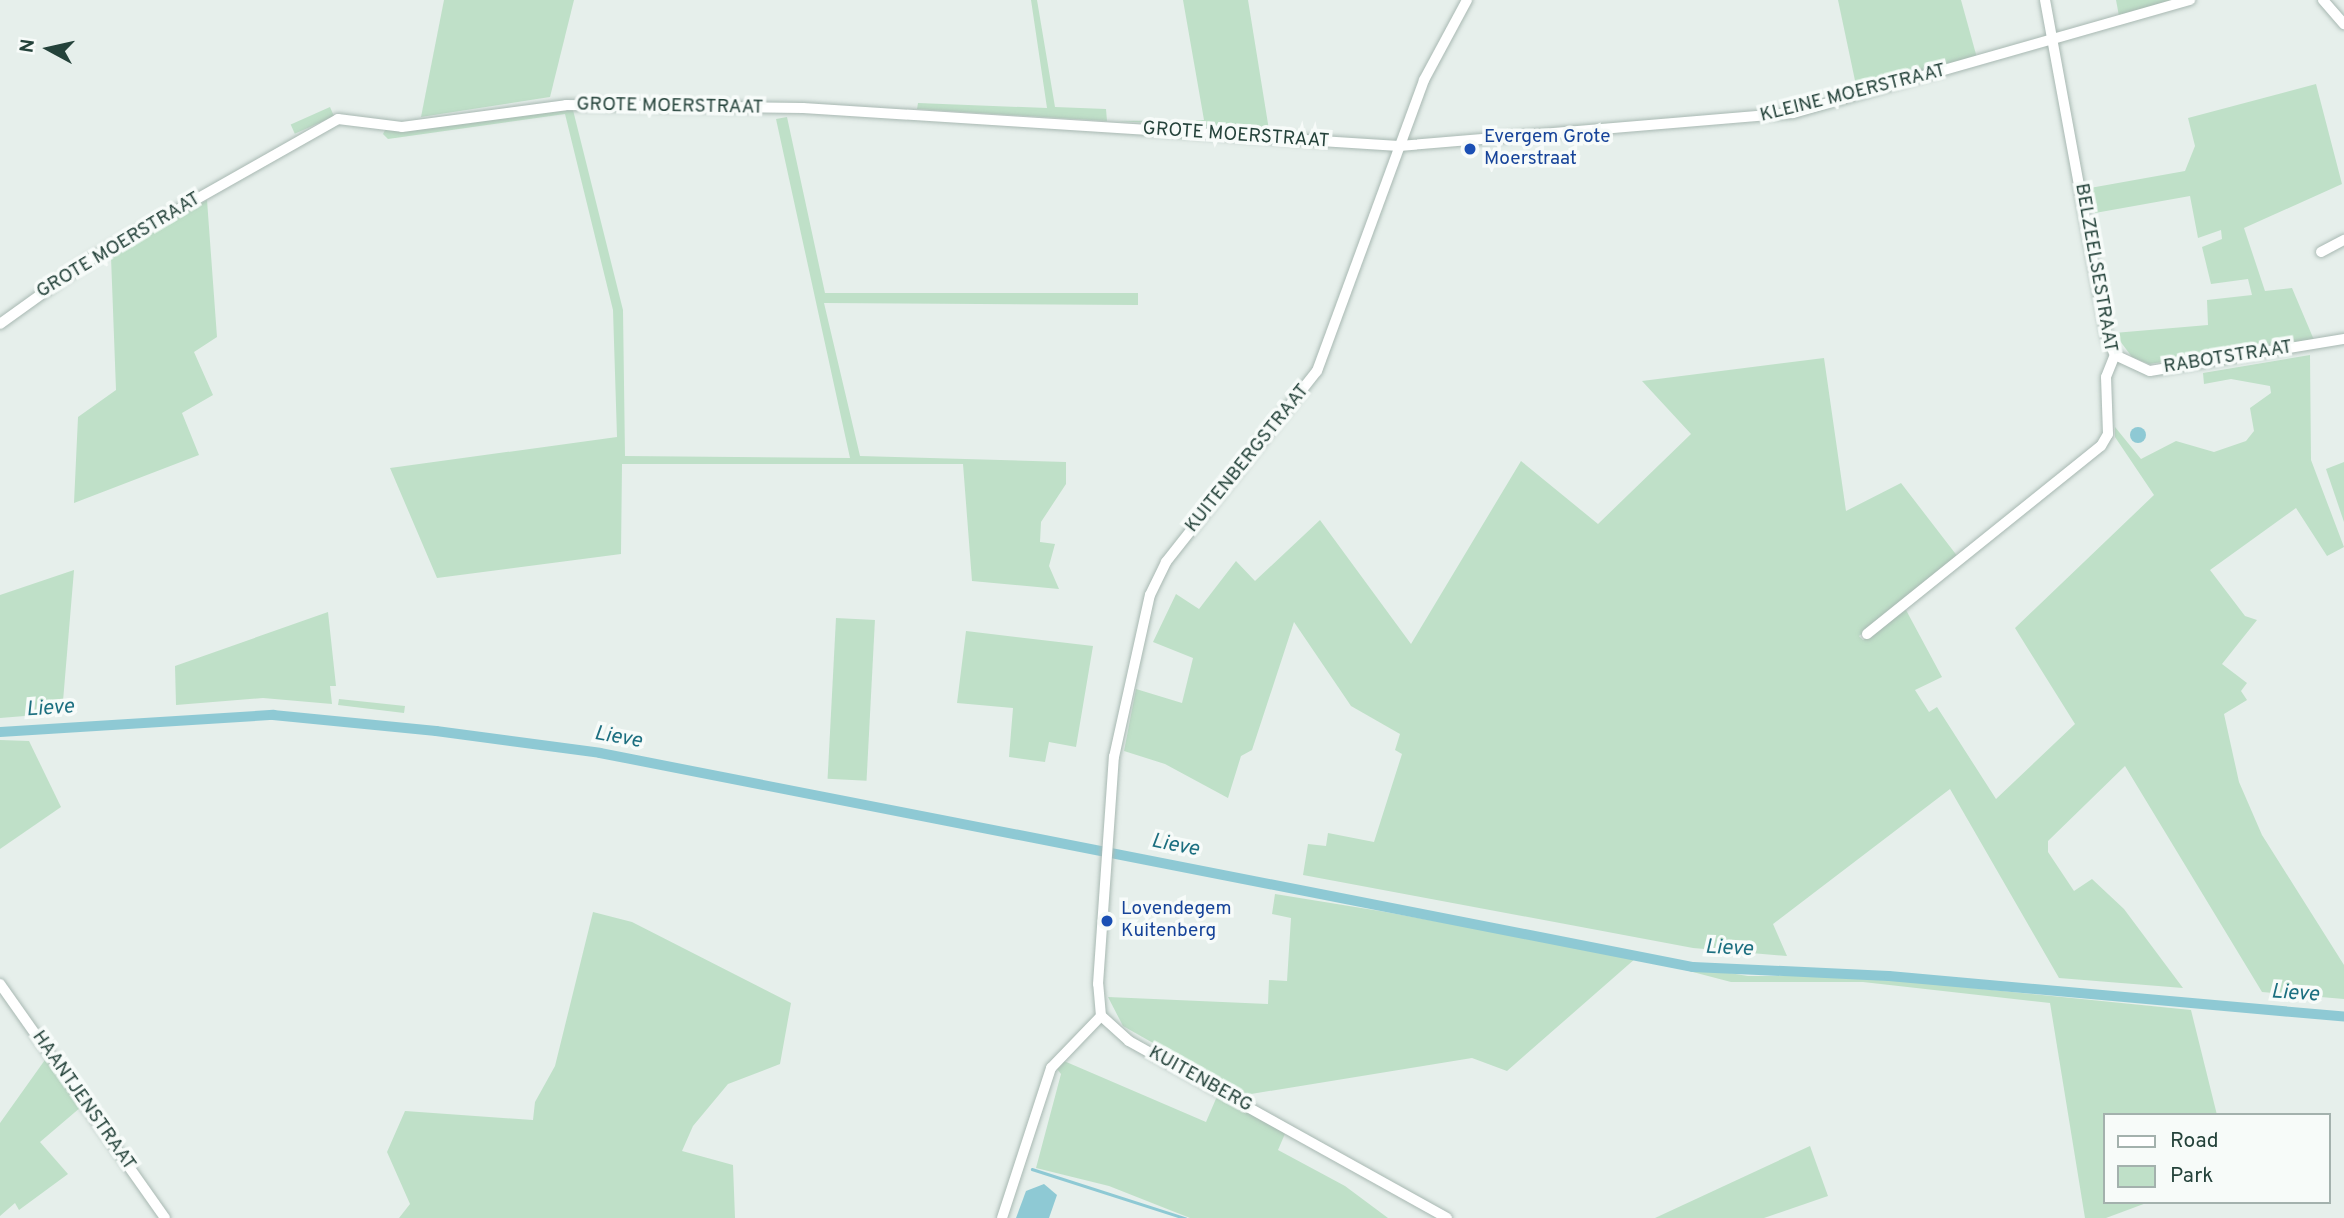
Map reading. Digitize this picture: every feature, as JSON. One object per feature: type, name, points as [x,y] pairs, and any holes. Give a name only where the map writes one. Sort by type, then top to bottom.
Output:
[{"type":"street","name":"KUITENBERGSTRAAT","points":[[1101,1016],[1105,853],[1126,688],[1150,595],[1166,562],[1317,371],[1424,80],[1466,0]]},
{"type":"street","name":"BELZEELSESTRAAT","points":[[1867,634],[2101,446],[2108,434],[2106,377],[2115,355],[2045,0]]},
{"type":"street","name":"KLEINE MOERSTRAAT","points":[[1399,146],[1793,113],[2190,0]]},
{"type":"street","points":[[2323,0],[2344,24]]},
{"type":"street","name":"GROTE MOERSTRAAT","points":[[0,324],[58,279],[338,119],[402,127],[566,105],[803,108],[1399,146]]},
{"type":"street","points":[[2321,252],[2344,240]]},
{"type":"street","name":"RABOTSTRAAT","points":[[2115,355],[2150,371],[2344,339]]},
{"type":"street","name":"HAANTJENSTRAAT","points":[[0,984],[165,1218]]},
{"type":"street","points":[[1002,1218],[1051,1069],[1101,1016]]},
{"type":"street","name":"KUITENBERG","points":[[1101,1016],[1129,1041],[1447,1218]]},
{"type":"green space","points":[[444,0],[574,0],[550,97],[421,117]]},
{"type":"green space","points":[[1031,0],[1037,0],[1055,107],[1106,109],[1107,121],[917,109],[918,103],[1047,108]]},
{"type":"green space","points":[[1183,0],[1248,0],[1269,130],[1117,121],[1204,120]]},
{"type":"green space","points":[[1838,0],[1961,0],[1977,58],[1857,90]]},
{"type":"green space","points":[[2116,0],[2174,0],[2119,16]]},
{"type":"green space","points":[[2316,84],[2342,184],[2244,228],[2265,291],[2292,288],[2314,340],[2149,364],[2132,357],[2114,333],[2208,325],[2207,300],[2252,295],[2248,279],[2211,284],[2202,247],[2222,239],[2221,230],[2198,238],[2190,196],[2095,213],[2090,188],[2185,171],[2195,146],[2188,118]]},
{"type":"green space","points":[[330,107],[334,116],[295,134],[291,124]]},
{"type":"green space","points":[[573,110],[623,310],[625,456],[850,458],[776,119],[787,117],[825,293],[1138,293],[1138,305],[824,303],[860,456],[1066,462],[1066,484],[1041,522],[1040,542],[1055,544],[1049,566],[1059,589],[972,581],[963,464],[622,464],[621,554],[437,578],[390,468],[617,437],[613,310],[565,114],[388,139],[383,134],[386,128]]},
{"type":"green space","points":[[207,200],[217,337],[194,352],[213,395],[182,413],[199,455],[74,503],[78,417],[116,390],[111,257]]},
{"type":"green space","points":[[2310,355],[2311,460],[2344,547],[2327,556],[2296,508],[2210,570],[2245,616],[2257,620],[2222,664],[2247,683],[2241,691],[2247,700],[2224,714],[2239,782],[2262,835],[2344,965],[2344,999],[2262,992],[2125,766],[2048,841],[2048,852],[2074,891],[2092,879],[2124,909],[2183,988],[2059,978],[1950,789],[1773,924],[1787,956],[1693,948],[1303,875],[1308,844],[1326,846],[1328,833],[1374,842],[1402,754],[1395,750],[1400,734],[1351,706],[1294,622],[1252,750],[1241,756],[1228,798],[1165,764],[1124,751],[1136,689],[1182,703],[1193,658],[1153,642],[1176,594],[1199,609],[1236,561],[1255,581],[1320,520],[1411,644],[1521,461],[1598,524],[1691,434],[1642,381],[1824,358],[1846,511],[1901,483],[1958,557],[1859,636],[1863,640],[1906,610],[1942,677],[1915,690],[1929,712],[1937,707],[1996,799],[2075,724],[2015,628],[2154,495],[2115,437],[2115,427],[2141,459],[2176,441],[2214,452],[2246,441],[2254,431],[2250,408],[2271,393],[2270,386],[2231,379],[2204,384],[2203,373]]},
{"type":"green space","points":[[2344,462],[2344,522],[2326,469]]},
{"type":"green space","points":[[74,570],[62,713],[0,718],[0,595]]},
{"type":"green space","points":[[328,612],[336,686],[330,686],[332,704],[263,698],[176,705],[175,666]]},
{"type":"green space","points":[[836,618],[875,620],[867,781],[828,779]]},
{"type":"green space","points":[[966,631],[1093,646],[1076,747],[1049,742],[1045,762],[1009,757],[1013,708],[957,703]]},
{"type":"green space","points":[[339,699],[405,706],[404,713],[338,705]]},
{"type":"green space","points":[[0,740],[29,741],[61,807],[0,849]]},
{"type":"green space","points":[[1275,894],[1636,958],[1507,1071],[1472,1058],[1245,1095],[1123,1026],[1108,997],[1268,1004],[1269,980],[1287,981],[1291,918],[1272,914]]},
{"type":"green space","points":[[593,912],[632,922],[791,1003],[780,1064],[728,1084],[693,1126],[682,1151],[733,1165],[735,1218],[399,1218],[410,1204],[387,1152],[405,1111],[533,1120],[535,1102],[555,1066]]},
{"type":"green space","points":[[1643,959],[1748,976],[1854,976],[2191,1010],[2217,1113],[2102,1113],[2102,1204],[2144,1204],[2106,1218],[2085,1218],[2050,1003],[1863,982],[1731,982]]},
{"type":"green space","points":[[47,1057],[81,1107],[40,1142],[68,1174],[19,1210],[15,1203],[0,1216],[0,1123]]},
{"type":"green space","points":[[1064,1061],[1206,1122],[1218,1094],[1287,1129],[1278,1150],[1345,1186],[1388,1218],[1190,1218],[1109,1186],[1036,1168],[1061,1074],[1057,1069]]},
{"type":"green space","points":[[1810,1146],[1828,1196],[1764,1218],[1655,1218]]},
{"type":"water","points":[[2138,427],[2144,429],[2144,441],[2138,443],[2132,441],[2130,435],[2132,429]]},
{"type":"water","points":[[1044,1184],[1057,1195],[1049,1218],[1016,1218],[1026,1191]]},
{"type":"waterway","name":"Lieve","points":[[0,732],[273,715],[436,731],[600,753],[1693,967],[1889,976],[2344,1017]]},
{"type":"waterway","points":[[1032,1169],[1185,1218]]},
{"type":"place","name":"Evergem Grote Moerstraat","points":[[1470,149]]},
{"type":"place","name":"Lovendegem Kuitenberg","points":[[1107,921]]}]
